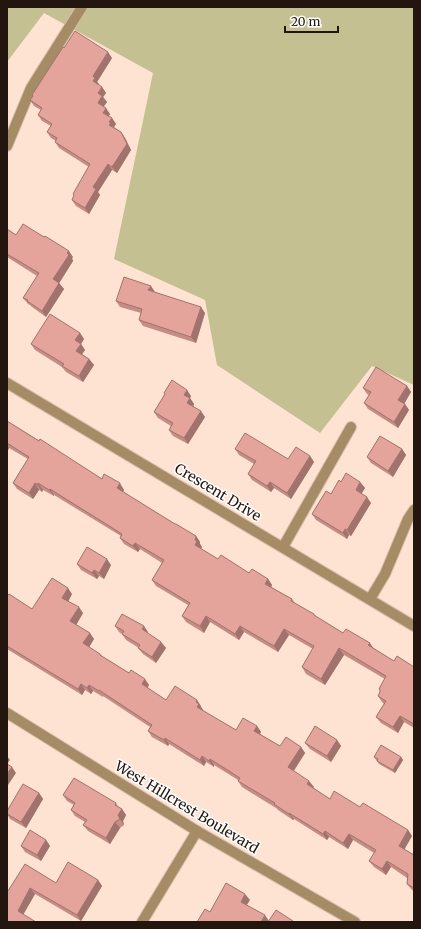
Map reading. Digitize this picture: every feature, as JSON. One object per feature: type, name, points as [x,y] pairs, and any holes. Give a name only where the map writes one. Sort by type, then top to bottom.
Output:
[{"type":"street","points":[[7,146],[31,88],[82,7]]},
{"type":"street","name":"Crescent Drive","points":[[7,383],[414,626]]},
{"type":"street","points":[[282,547],[351,427]]},
{"type":"street","points":[[370,600],[385,574],[408,518],[414,510]]},
{"type":"street","name":"West Hillcrest Boulevard","points":[[7,713],[197,831],[355,922]]},
{"type":"street","points":[[142,922],[197,831]]},
{"type":"shaded area","points":[[7,7],[414,7],[414,385],[372,366],[320,433],[217,365],[205,300],[114,259],[153,73],[44,13],[7,62]]},
{"type":"building","points":[[75,31],[108,52],[93,76],[95,78],[93,81],[102,87],[98,93],[102,96],[98,103],[106,108],[103,113],[112,118],[109,125],[121,132],[127,144],[112,167],[108,164],[93,187],[96,189],[85,208],[72,200],[73,194],[90,164],[55,142],[57,138],[47,132],[52,124],[38,115],[42,108],[30,100],[63,47],[64,48]]},
{"type":"building","points":[[23,224],[69,251],[67,253],[69,255],[53,279],[59,283],[42,311],[23,298],[39,273],[7,254],[7,229],[16,235]]},
{"type":"building","points":[[124,277],[151,286],[148,290],[201,307],[191,337],[139,320],[142,309],[116,301]]},
{"type":"building","points":[[50,314],[80,333],[75,340],[81,344],[76,351],[89,359],[79,376],[62,366],[64,364],[31,344]]},
{"type":"building","points":[[376,367],[407,386],[398,400],[405,404],[394,422],[364,403],[371,392],[363,388]]},
{"type":"building","points":[[172,380],[187,390],[184,395],[190,398],[187,403],[201,411],[184,438],[169,430],[173,423],[154,412]]},
{"type":"building","points":[[7,421],[39,441],[40,439],[102,479],[104,474],[120,483],[117,488],[196,536],[195,540],[197,541],[195,545],[218,559],[221,555],[249,573],[252,569],[268,579],[265,584],[292,599],[291,601],[343,633],[346,629],[370,643],[368,645],[394,661],[397,656],[414,667],[414,724],[400,716],[393,727],[376,717],[386,701],[378,696],[380,692],[379,689],[386,676],[339,648],[321,679],[302,667],[314,646],[284,629],[274,646],[240,626],[235,634],[206,616],[200,626],[182,616],[190,603],[152,580],[164,560],[135,543],[133,546],[120,538],[122,534],[50,489],[49,490],[38,483],[38,485],[35,483],[29,493],[13,483],[29,457],[7,443]]},
{"type":"building","points":[[245,433],[288,459],[296,447],[310,456],[287,493],[270,482],[267,486],[248,474],[256,461],[235,449]]},
{"type":"building","points":[[380,436],[402,449],[388,471],[367,457]]},
{"type":"building","points":[[346,473],[360,482],[356,490],[367,497],[347,530],[345,529],[343,533],[312,514],[326,491],[331,494],[339,480],[341,482]]},
{"type":"building","points":[[87,547],[107,559],[99,573],[94,570],[92,573],[77,564]]},
{"type":"building","points":[[52,578],[68,588],[62,598],[79,607],[70,621],[90,633],[83,643],[129,673],[131,670],[145,679],[142,684],[166,700],[175,686],[197,700],[196,702],[199,704],[197,707],[236,730],[243,718],[257,726],[254,731],[280,746],[286,737],[301,747],[288,767],[309,781],[307,784],[330,799],[334,791],[360,807],[363,803],[408,830],[399,846],[414,855],[414,888],[407,884],[408,874],[387,861],[382,869],[369,861],[376,850],[349,834],[343,843],[325,831],[323,834],[238,781],[240,778],[210,759],[209,761],[202,756],[200,760],[165,738],[164,740],[148,731],[152,725],[99,690],[89,685],[87,688],[81,684],[78,689],[7,646],[7,595],[9,594],[32,609]]},
{"type":"building","points":[[122,614],[144,626],[142,629],[161,642],[152,657],[138,648],[140,645],[122,634],[124,631],[115,626]]},
{"type":"building","points":[[315,726],[337,740],[327,756],[305,743]]},
{"type":"building","points":[[381,745],[401,757],[393,770],[377,761],[378,759],[374,757]]},
{"type":"building","points":[[7,764],[12,767],[7,774]]},
{"type":"building","points":[[74,778],[116,803],[115,805],[122,809],[118,815],[120,819],[115,822],[106,838],[83,825],[87,820],[71,810],[75,803],[63,795]]},
{"type":"building","points":[[23,784],[39,793],[21,822],[7,814],[7,811]]},
{"type":"building","points":[[30,830],[46,840],[37,855],[21,846]]},
{"type":"building","points":[[68,862],[98,880],[77,915],[30,888],[18,911],[36,922],[7,922],[7,891],[25,864],[56,883]]},
{"type":"building","points":[[226,883],[245,894],[241,902],[265,915],[261,922],[197,922],[205,909],[210,912]]},
{"type":"building","points":[[276,910],[293,921],[268,922]]}]
